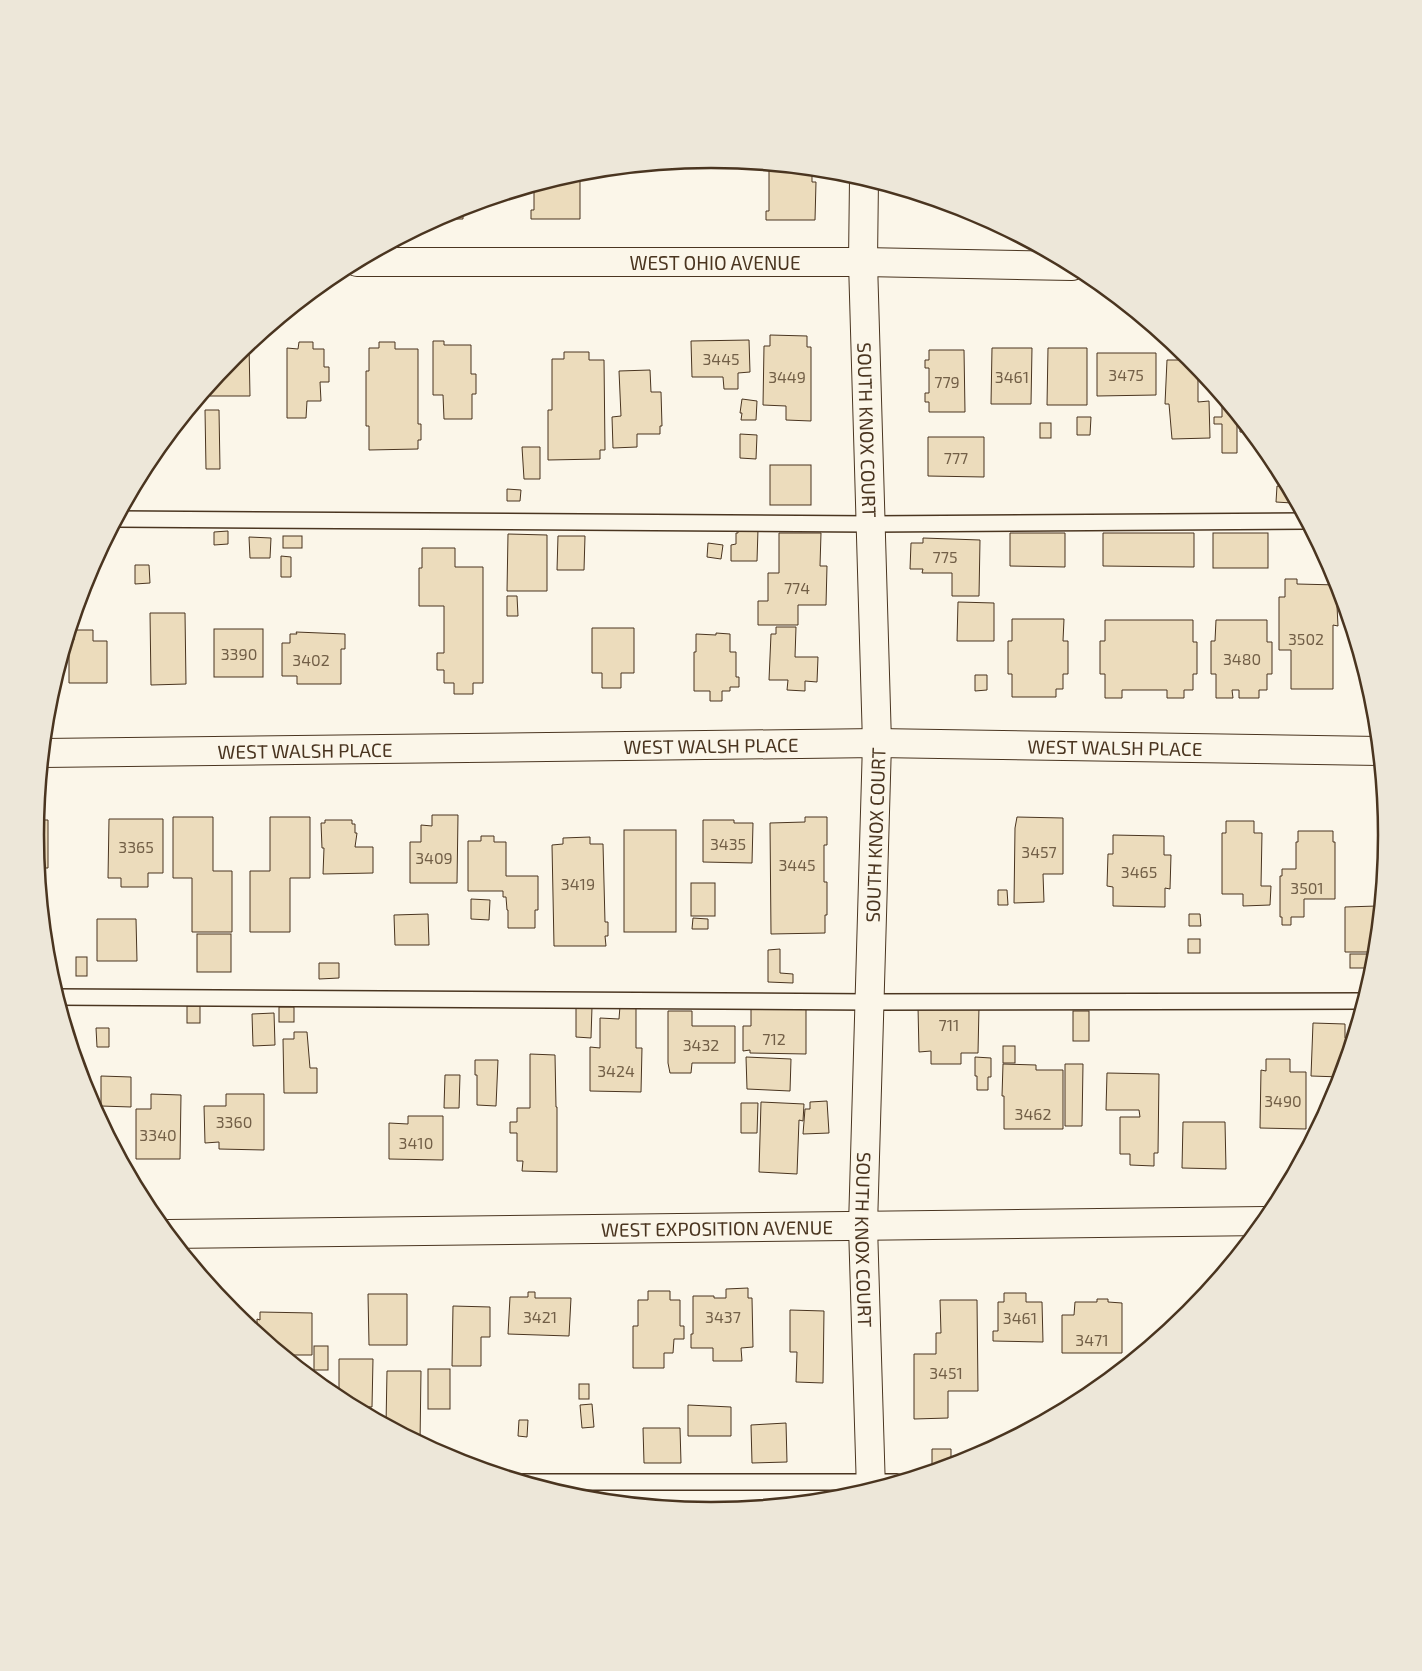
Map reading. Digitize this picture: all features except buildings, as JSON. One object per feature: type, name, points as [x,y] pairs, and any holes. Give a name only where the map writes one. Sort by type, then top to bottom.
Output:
[{"type":"street","name":"SOUTH KNOX COURT","points":[[864,186],[863,262],[877,743],[863,1226],[879,1481]]},
{"type":"street","name":"WEST OHIO AVENUE","points":[[371,262],[863,262],[1057,266]]},
{"type":"street","name":"WEST WALSH PLACE","points":[[49,753],[877,743],[1373,751]]},
{"type":"street","name":"WEST EXPOSITION AVENUE","points":[[176,1234],[1255,1221]]},
{"type":"lane","points":[[124,519],[871,524],[1299,521]]},
{"type":"lane","points":[[64,998],[870,1002],[1357,1001]]},
{"type":"lane","points":[[547,1482],[863,1485]]}]
